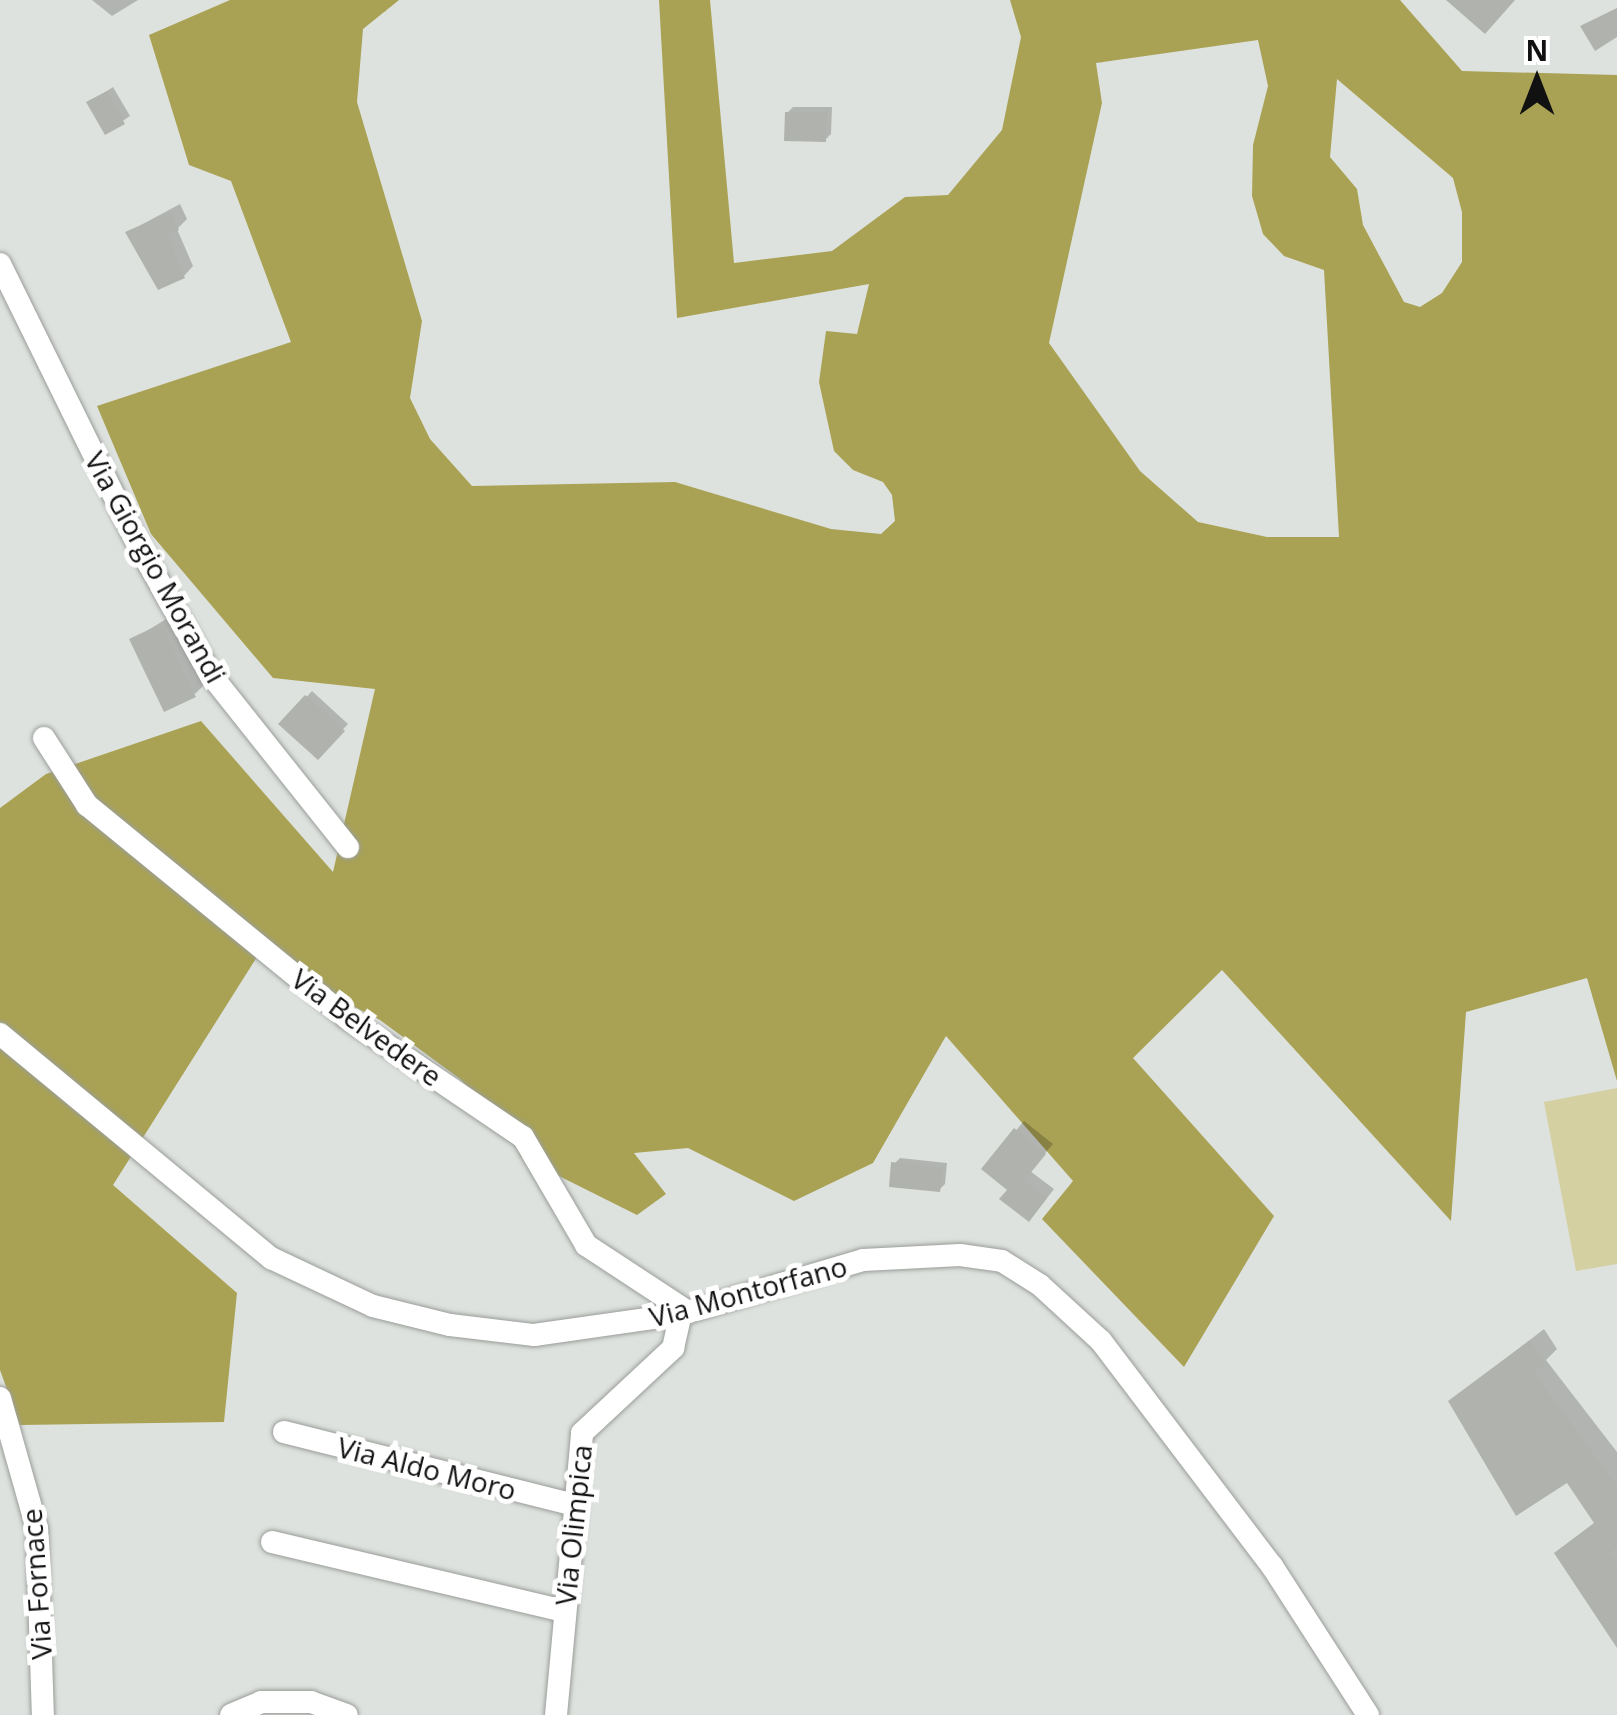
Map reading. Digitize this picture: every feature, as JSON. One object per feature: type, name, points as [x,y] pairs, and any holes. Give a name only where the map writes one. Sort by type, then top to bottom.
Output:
[{"type":"street","name":"Via Giorgio Morandi","points":[[0,264],[140,548],[211,675],[348,847]]},
{"type":"street","name":"Via Belvedere","points":[[44,738],[87,805],[347,1018],[523,1137],[586,1246],[684,1313]]},
{"type":"street","name":"Via Montorfano","points":[[0,1034],[271,1258],[373,1306],[450,1325],[534,1335],[684,1313],[863,1260],[960,1255],[1002,1261],[1040,1285],[1101,1341],[1272,1566],[1368,1715]]},
{"type":"street","name":"Via Olimpica","points":[[556,1715],[570,1504],[582,1433],[673,1348],[684,1313]]},
{"type":"street","name":"Via Fornace","points":[[0,1398],[38,1529],[43,1715]]},
{"type":"street","name":"Via Aldo Moro","points":[[284,1432],[570,1504]]},
{"type":"street","points":[[272,1542],[563,1611]]},
{"type":"street","points":[[231,1715],[262,1702],[311,1702],[348,1715]]},
{"type":"shaded area","points":[[230,0],[399,0],[363,29],[357,102],[422,321],[410,398],[430,439],[472,486],[675,482],[831,529],[881,534],[895,521],[892,495],[883,482],[853,470],[834,451],[819,382],[826,331],[857,334],[869,284],[677,318],[659,0],[710,0],[734,263],[832,251],[905,197],[948,195],[1002,130],[1021,37],[1010,0],[1400,0],[1462,71],[1617,75],[1617,1081],[1587,978],[1466,1012],[1451,1221],[1222,970],[1133,1058],[1274,1216],[1184,1367],[1042,1219],[1073,1181],[946,1036],[873,1163],[794,1201],[688,1148],[634,1153],[666,1194],[637,1215],[521,1157],[503,1122],[460,1079],[380,1020],[257,957],[113,1185],[237,1293],[224,1422],[20,1425],[0,1370],[0,808],[46,774],[201,721],[333,872],[375,689],[273,678],[151,534],[97,406],[291,342],[231,181],[189,165],[149,35]],"holes":[[[1258,40],[1268,86],[1253,145],[1252,196],[1263,234],[1284,256],[1324,270],[1339,537],[1267,537],[1198,522],[1140,471],[1049,343],[1102,103],[1096,63]],[[1337,79],[1453,178],[1462,212],[1462,262],[1442,293],[1420,307],[1404,302],[1363,225],[1357,189],[1330,157]]]},
{"type":"shaded area","points":[[1617,1088],[1617,1264],[1576,1271],[1544,1102]]},
{"type":"building","points":[[1446,0],[1515,0],[1485,34]]},
{"type":"building","points":[[1617,8],[1617,37],[1595,51],[1580,26]]},
{"type":"building","points":[[107,91],[125,124],[105,135],[86,102]]},
{"type":"building","points":[[785,112],[827,112],[826,142],[784,141]]},
{"type":"building","points":[[171,212],[179,230],[167,235],[185,278],[158,290],[125,232]]},
{"type":"building","points":[[161,624],[196,697],[164,712],[129,639]]},
{"type":"building","points":[[305,695],[345,731],[318,760],[278,724]]},
{"type":"building","points":[[1014,1128],[1046,1154],[1024,1181],[1047,1198],[1029,1222],[999,1199],[1007,1190],[981,1169]]},
{"type":"building","points":[[891,1162],[943,1168],[940,1192],[889,1187]]},
{"type":"building","points":[[1530,1340],[1546,1364],[1533,1372],[1617,1486],[1617,1548],[1609,1553],[1617,1566],[1617,1648],[1554,1553],[1594,1523],[1567,1483],[1516,1516],[1448,1401]]}]
